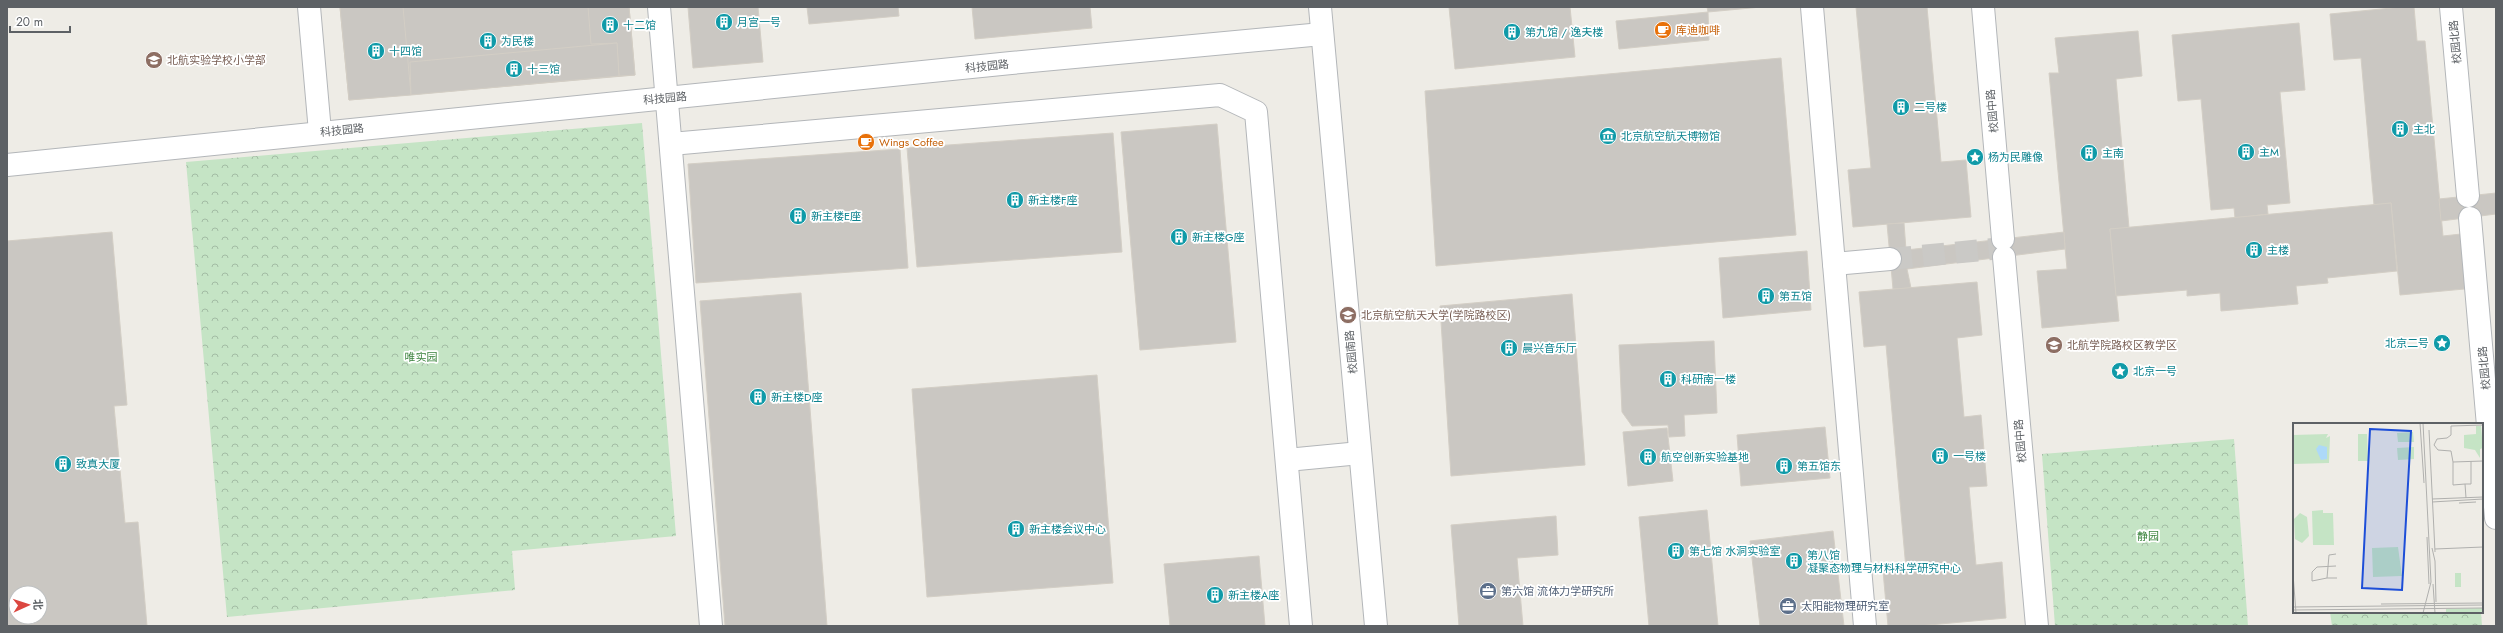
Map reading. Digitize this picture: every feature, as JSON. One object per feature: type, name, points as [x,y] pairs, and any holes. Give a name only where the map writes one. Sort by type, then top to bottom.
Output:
[{"type":"lane","points":[[309,7],[320,132]]},
{"type":"lane","points":[[659,7],[711,626]]},
{"type":"lane","name":"校园南路","points":[[1320,7],[1376,626]]},
{"type":"lane","points":[[1812,7],[1865,626]]},
{"type":"lane","name":"校园中路","points":[[1983,7],[2037,626]]},
{"type":"lane","name":"校园北路","points":[[2451,7],[2468,196]]},
{"type":"lane","name":"科技园路","points":[[7,165],[320,132],[1322,34]]},
{"type":"lane","points":[[671,144],[1220,95],[1256,112],[1287,460],[1300,626]]},
{"type":"lane","name":"校园北路","points":[[2470,218],[2496,518]]},
{"type":"lane","points":[[1834,264],[1890,259]]},
{"type":"lane","points":[[1287,460],[1360,453]]},
{"type":"green space","name":"唯实园","points":[[642,123],[676,536],[512,551],[515,590],[227,617],[186,162]]},
{"type":"green space","name":"静园","points":[[2234,439],[2248,626],[2055,626],[2042,454]]},
{"type":"green space","points":[[2330,613],[2481,613],[2482,626],[2332,626]]},
{"type":"building","name":"为民楼","points":[[340,7],[629,7],[635,75],[349,100]]},
{"type":"building","name":"十四馆","points":[[340,7],[403,7],[411,95],[349,100]]},
{"type":"building","name":"十二馆","points":[[588,7],[629,7],[635,75],[619,76],[617,43],[591,44]]},
{"type":"building","name":"月宫一号","points":[[688,7],[758,7],[763,62],[693,68]]},
{"type":"building","points":[[807,7],[898,7],[899,16],[809,24]]},
{"type":"building","points":[[972,7],[1090,7],[1092,28],[975,39]]},
{"type":"building","name":"第九馆 / 逸夫楼","points":[[1449,7],[1570,7],[1575,57],[1455,69]]},
{"type":"building","points":[[1707,7],[1761,7],[1708,12]]},
{"type":"building","name":"二号楼","points":[[1856,7],[1927,7],[1941,162],[1966,160],[1971,217],[1853,227],[1848,170],[1871,168]]},
{"type":"building","name":"主北","points":[[2414,7],[2417,41],[2425,41],[2443,236],[2470,233],[2475,288],[2400,295],[2391,203],[2374,205],[2361,58],[2334,60],[2330,14]]},
{"type":"building","name":"库迪咖啡","points":[[1708,12],[1709,40],[1619,49],[1616,21]]},
{"type":"building","name":"主M","points":[[2299,23],[2305,90],[2280,92],[2290,203],[2267,205],[2268,214],[2235,218],[2234,208],[2211,210],[2201,99],[2178,101],[2172,35]]},
{"type":"building","name":"主南","points":[[2138,31],[2142,76],[2116,79],[2129,228],[2110,229],[2119,321],[2042,328],[2037,271],[2067,269],[2049,73],[2059,73],[2055,38]]},
{"type":"building","name":"十三馆","points":[[617,43],[619,76],[411,95],[410,62]]},
{"type":"building","name":"北京航空航天博物馆","points":[[1781,58],[1796,235],[1436,266],[1425,91]]},
{"type":"building","name":"新主楼G座","points":[[1217,124],[1236,342],[1140,350],[1121,132]]},
{"type":"building","name":"新主楼F座","points":[[1113,133],[1122,252],[917,267],[907,148]]},
{"type":"building","name":"新主楼E座","points":[[900,149],[908,268],[696,283],[688,164]]},
{"type":"building","points":[[2496,193],[2496,214],[2441,221],[2439,199]]},
{"type":"building","name":"主楼","points":[[2391,203],[2397,271],[2327,278],[2328,283],[2296,286],[2298,304],[2221,311],[2220,293],[2187,296],[2187,290],[2116,296],[2110,229]]},
{"type":"building","points":[[1904,223],[1906,250],[2064,232],[2065,249],[1907,269],[1911,288],[1893,289],[1887,224]]},
{"type":"building","name":"致真大厦","points":[[112,232],[127,405],[114,406],[125,523],[138,522],[147,626],[7,626],[7,241]]},
{"type":"building","name":"第五馆","points":[[1807,251],[1811,310],[1723,318],[1719,258]]},
{"type":"building","name":"一号楼","points":[[1977,282],[1982,335],[1957,338],[1964,417],[1981,415],[1987,486],[1969,487],[1976,565],[2002,562],[2006,618],[1918,626],[1888,626],[1883,571],[1906,569],[1886,345],[1864,347],[1859,292]]},
{"type":"building","name":"新主楼D座","points":[[801,293],[827,626],[725,626],[700,301]]},
{"type":"building","name":"晨兴音乐厅","points":[[1572,294],[1585,465],[1451,476],[1440,306]]},
{"type":"building","name":"科研南一楼","points":[[1714,341],[1717,413],[1684,415],[1685,436],[1669,437],[1668,425],[1632,426],[1622,412],[1619,345]]},
{"type":"building","name":"新主楼会议中心","points":[[1097,375],[1113,583],[927,597],[912,389]]},
{"type":"building","name":"第五馆东","points":[[1825,427],[1830,478],[1741,486],[1737,435]]},
{"type":"building","name":"航空创新实验基地","points":[[1667,428],[1673,481],[1628,486],[1623,432]]},
{"type":"building","name":"第七馆 水洞实验室","points":[[1707,510],[1718,626],[1649,626],[1639,517]]},
{"type":"building","name":"第六馆 流体力学研究所","points":[[1556,516],[1558,555],[1517,558],[1523,626],[1459,626],[1451,525]]},
{"type":"building","name":"第八馆 凝聚态物理与材料科学研究中心","points":[[1833,531],[1844,626],[1760,626],[1750,541]]},
{"type":"building","name":"新主楼A座","points":[[1259,556],[1265,626],[1170,626],[1164,564]]},
{"type":"tunnel","points":[[1890,259],[2003,248]]},
{"type":"place","name":"月宫一号","points":[[724,22]]},
{"type":"place","name":"十二馆","points":[[610,25]]},
{"type":"place","name":"库迪咖啡","points":[[1663,30]]},
{"type":"place","name":"第九馆 / 逸夫楼","points":[[1512,32]]},
{"type":"place","name":"为民楼","points":[[488,41]]},
{"type":"place","name":"十四馆","points":[[376,51]]},
{"type":"place","name":"北航实验学校小学部","points":[[154,60]]},
{"type":"place","name":"十三馆","points":[[514,69]]},
{"type":"place","name":"二号楼","points":[[1901,107]]},
{"type":"place","name":"主北","points":[[2400,129]]},
{"type":"place","name":"北京航空航天博物馆","points":[[1608,136]]},
{"type":"place","name":"Wings Coffee","points":[[866,142]]},
{"type":"place","name":"主M","points":[[2246,152]]},
{"type":"place","name":"主南","points":[[2089,153]]},
{"type":"place","name":"杨为民雕像","points":[[1975,157]]},
{"type":"place","name":"新主楼F座","points":[[1015,200]]},
{"type":"place","name":"新主楼E座","points":[[798,216]]},
{"type":"place","name":"新主楼G座","points":[[1179,237]]},
{"type":"place","name":"主楼","points":[[2254,250]]},
{"type":"place","name":"第五馆","points":[[1766,296]]},
{"type":"place","name":"北京航空航天大学(学院路校区)","points":[[1348,315]]},
{"type":"place","name":"北京二号","points":[[2442,343]]},
{"type":"place","name":"北航学院路校区教学区","points":[[2054,345]]},
{"type":"place","name":"晨兴音乐厅","points":[[1509,348]]},
{"type":"place","name":"北京一号","points":[[2120,371]]},
{"type":"place","name":"科研南一楼","points":[[1668,379]]},
{"type":"place","name":"新主楼D座","points":[[758,397]]},
{"type":"place","name":"一号楼","points":[[1940,456]]},
{"type":"place","name":"航空创新实验基地","points":[[1648,457]]},
{"type":"place","name":"致真大厦","points":[[63,464]]},
{"type":"place","name":"第五馆东","points":[[1784,466]]},
{"type":"place","name":"新主楼会议中心","points":[[1016,529]]},
{"type":"place","name":"第七馆 水洞实验室","points":[[1676,551]]},
{"type":"place","name":"第八馆 凝聚态物理与材料科学研究中心","points":[[1794,561]]},
{"type":"place","name":"第六馆 流体力学研究所","points":[[1488,591]]},
{"type":"place","name":"新主楼A座","points":[[1215,595]]},
{"type":"place","name":"太阳能物理研究室","points":[[1788,606]]}]
